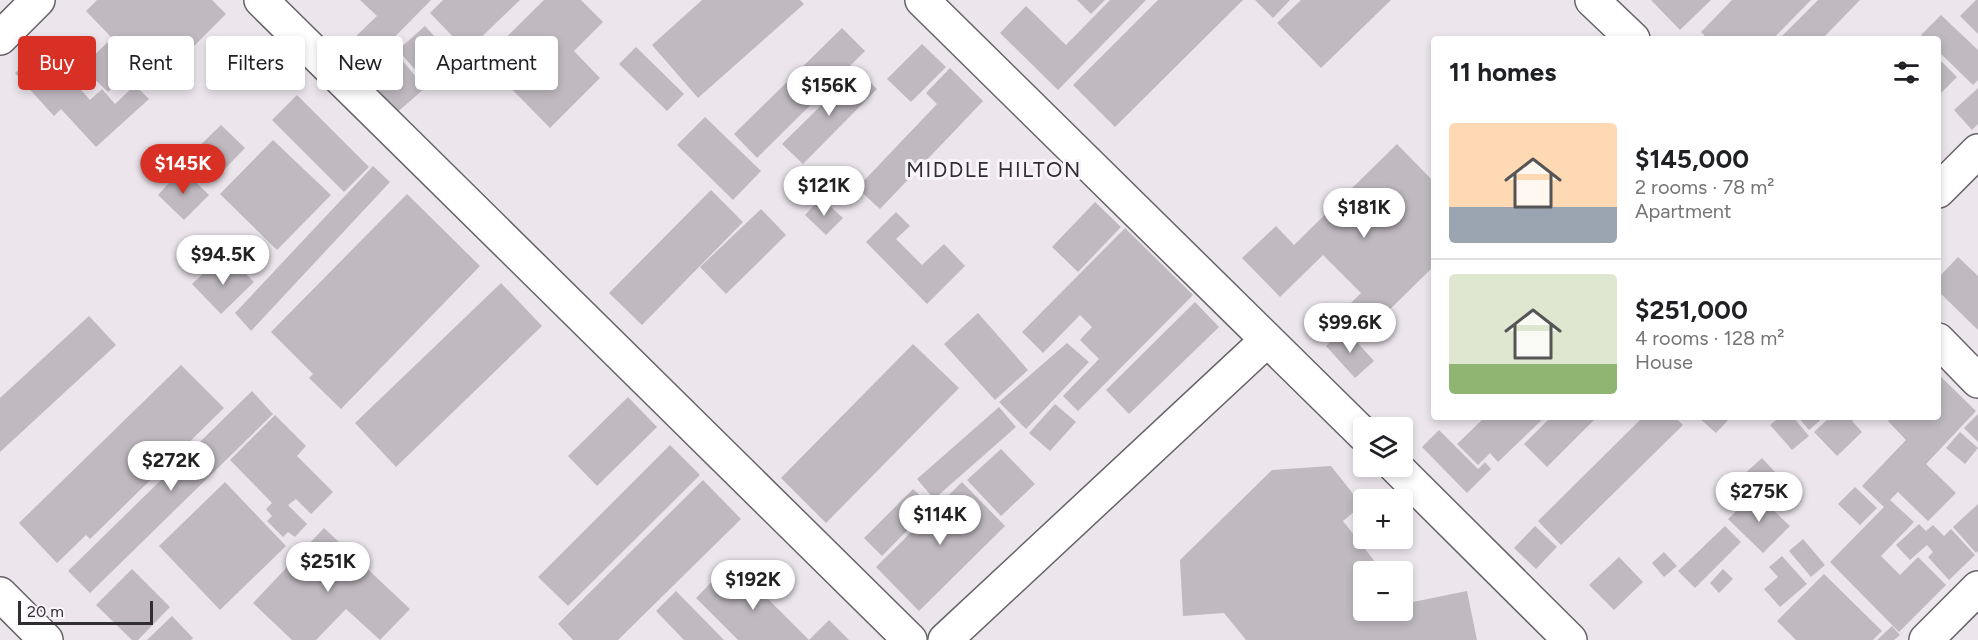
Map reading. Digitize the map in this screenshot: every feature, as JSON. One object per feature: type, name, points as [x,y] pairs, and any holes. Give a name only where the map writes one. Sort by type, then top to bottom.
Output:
[{"type":"street","points":[[0,38],[38,0]]},
{"type":"street","points":[[261,0],[910,640]]},
{"type":"street","points":[[922,0],[1353,424]]},
{"type":"street","points":[[1592,0],[1630,36]]},
{"type":"street","points":[[1941,187],[1978,151]]},
{"type":"street","points":[[945,640],[1267,340]]},
{"type":"street","points":[[1941,343],[1978,381]]},
{"type":"street","points":[[1406,477],[1570,640]]},
{"type":"street","points":[[1926,640],[1978,588]]},
{"type":"street","points":[[0,594],[46,640]]},
{"type":"building","points":[[97,0],[212,0],[226,14],[194,46],[194,36],[110,36],[86,11]]},
{"type":"building","points":[[360,0],[431,0],[396,36],[356,36],[377,16]]},
{"type":"building","points":[[443,0],[520,0],[483,36],[452,36],[430,13]]},
{"type":"building","points":[[544,0],[581,0],[603,22],[574,51],[600,78],[550,128],[513,90],[558,90],[558,36],[507,36]]},
{"type":"building","points":[[702,0],[800,0],[804,4],[698,98],[652,45]]},
{"type":"building","points":[[1077,0],[1105,0],[1091,14]]},
{"type":"building","points":[[1110,0],[1146,0],[1058,90],[1000,33],[1026,6],[1066,45]]},
{"type":"building","points":[[1158,0],[1243,0],[1115,127],[1073,85]]},
{"type":"building","points":[[1255,0],[1290,0],[1273,18]]},
{"type":"building","points":[[1301,0],[1391,0],[1321,68],[1277,23]]},
{"type":"building","points":[[1651,0],[1711,0],[1680,30]]},
{"type":"building","points":[[1732,0],[1811,0],[1776,36],[1705,36],[1701,32]]},
{"type":"building","points":[[1818,0],[1860,0],[1825,36],[1782,36]]},
{"type":"building","points":[[1978,0],[1978,34],[1960,16]]},
{"type":"building","points":[[1941,15],[1978,50],[1978,80],[1973,85],[1941,54],[1941,36],[1921,35]]},
{"type":"building","points":[[425,26],[434,36],[415,36],[415,69],[403,56],[403,46]]},
{"type":"building","points":[[842,28],[865,51],[757,158],[734,134]]},
{"type":"building","points":[[108,42],[108,90],[110,90],[108,92],[96,80],[96,53]]},
{"type":"building","points":[[922,44],[946,67],[911,102],[887,79]]},
{"type":"building","points":[[636,47],[684,94],[667,111],[619,64]]},
{"type":"building","points":[[403,61],[415,76],[415,90],[423,90],[394,115],[372,90],[403,90]]},
{"type":"building","points":[[1941,61],[1957,77],[1941,93]]},
{"type":"building","points":[[950,68],[983,101],[880,209],[857,188],[937,104],[926,93]]},
{"type":"building","points":[[857,70],[877,89],[803,164],[782,144]]},
{"type":"building","points":[[1978,88],[1978,124],[1972,130],[1954,110]]},
{"type":"building","points":[[102,89],[115,104],[130,90],[140,90],[149,99],[96,147],[61,109],[54,116],[30,90],[81,90],[90,100]]},
{"type":"building","points":[[297,95],[369,167],[344,192],[272,120]]},
{"type":"building","points":[[705,117],[761,171],[733,200],[677,145]]},
{"type":"building","points":[[221,125],[245,148],[213,181],[188,157]]},
{"type":"building","points":[[273,140],[331,195],[277,250],[220,194]]},
{"type":"building","points":[[1397,144],[1431,179],[1431,269],[1368,331],[1346,308],[1361,293],[1323,255],[1280,297],[1242,258],[1276,226],[1294,245]]},
{"type":"building","points":[[373,166],[390,182],[251,331],[235,313]]},
{"type":"building","points":[[182,169],[209,195],[184,220],[158,195]]},
{"type":"building","points":[[711,190],[743,222],[642,325],[609,293]]},
{"type":"building","points":[[407,194],[480,266],[341,409],[309,378],[313,374],[271,332]]},
{"type":"building","points":[[821,198],[843,218],[826,235],[805,215]]},
{"type":"building","points":[[1095,202],[1121,227],[1078,272],[1052,247]]},
{"type":"building","points":[[761,209],[786,235],[726,294],[700,267]]},
{"type":"building","points":[[896,212],[910,226],[896,239],[922,265],[944,244],[965,266],[927,304],[866,242]]},
{"type":"building","points":[[1125,228],[1193,295],[1078,411],[1063,396],[1099,359],[1080,340],[1092,327],[1080,315],[1043,353],[1022,332]]},
{"type":"building","points":[[1958,257],[1978,276],[1978,330],[1941,294],[1941,275]]},
{"type":"building","points":[[232,260],[254,282],[221,314],[192,284],[209,268],[216,274]]},
{"type":"building","points":[[501,283],[542,326],[396,467],[355,423]]},
{"type":"building","points":[[1195,302],[1219,327],[1129,414],[1106,390]]},
{"type":"building","points":[[978,313],[1028,370],[995,400],[944,344]]},
{"type":"building","points":[[89,316],[116,345],[0,452],[0,398]]},
{"type":"building","points":[[1345,329],[1374,361],[1355,378],[1326,346]]},
{"type":"building","points":[[1067,343],[1089,362],[1026,429],[999,402]]},
{"type":"building","points":[[913,344],[959,388],[826,523],[781,478]]},
{"type":"building","points":[[181,365],[224,408],[90,539],[86,535],[57,563],[19,523]]},
{"type":"building","points":[[1941,377],[1976,411],[1926,464],[1956,493],[1928,521],[1898,492],[1890,500],[1914,522],[1881,556],[1900,575],[1918,557],[1946,585],[1899,632],[1830,562],[1884,507],[1862,486],[1906,440],[1888,421],[1941,420]]},
{"type":"building","points":[[252,391],[273,414],[90,593],[68,571]]},
{"type":"building","points":[[628,397],[657,427],[597,486],[568,456]]},
{"type":"building","points":[[1055,404],[1076,422],[1050,451],[1029,433]]},
{"type":"building","points":[[999,407],[1016,427],[934,499],[917,479]]},
{"type":"building","points":[[1978,414],[1978,442],[1964,428]]},
{"type":"building","points":[[275,415],[306,446],[297,456],[333,492],[311,514],[296,499],[288,505],[307,524],[295,537],[288,532],[283,537],[267,521],[272,516],[266,509],[272,503],[230,460]]},
{"type":"building","points":[[1482,420],[1542,420],[1498,462],[1490,453],[1478,465],[1457,444]]},
{"type":"building","points":[[1548,420],[1594,420],[1547,467],[1524,444]]},
{"type":"building","points":[[1640,420],[1678,420],[1683,425],[1561,545],[1538,521]]},
{"type":"building","points":[[1701,420],[1728,420],[1716,433]]},
{"type":"building","points":[[1776,420],[1796,420],[1809,436],[1792,450],[1770,425]]},
{"type":"building","points":[[1801,420],[1821,420],[1809,430]]},
{"type":"building","points":[[1827,420],[1853,420],[1862,432],[1837,456],[1814,432]]},
{"type":"building","points":[[1439,430],[1478,469],[1485,462],[1491,469],[1467,493],[1422,447]]},
{"type":"building","points":[[1960,432],[1978,448],[1965,464],[1946,448]]},
{"type":"building","points":[[670,445],[700,475],[568,606],[538,577]]},
{"type":"building","points":[[1001,449],[1035,484],[1001,516],[967,480]]},
{"type":"building","points":[[1762,458],[1775,472],[1754,492],[1741,477]]},
{"type":"building","points":[[1331,466],[1353,494],[1353,513],[1343,521],[1353,534],[1353,549],[1365,549],[1374,561],[1353,561],[1353,621],[1413,621],[1413,602],[1467,591],[1477,640],[1246,640],[1224,613],[1183,616],[1180,560],[1272,470]]},
{"type":"building","points":[[703,480],[741,519],[618,640],[573,640],[558,624]]},
{"type":"building","points":[[225,482],[286,546],[220,610],[159,546]]},
{"type":"building","points":[[962,482],[1005,526],[919,611],[876,567]]},
{"type":"building","points":[[1855,487],[1877,508],[1860,525],[1838,504]]},
{"type":"building","points":[[913,489],[931,506],[882,556],[864,538]]},
{"type":"building","points":[[1755,493],[1790,526],[1763,553],[1728,519]]},
{"type":"building","points":[[1978,504],[1978,551],[1976,553],[1953,527]]},
{"type":"building","points":[[1919,524],[1926,531],[1933,525],[1944,536],[1951,529],[1975,555],[1949,580],[1928,557],[1933,552],[1927,545],[1910,560],[1896,545]]},
{"type":"building","points":[[1535,526],[1557,547],[1536,569],[1514,548]]},
{"type":"building","points":[[1725,526],[1741,542],[1695,588],[1678,571]]},
{"type":"building","points":[[324,528],[410,609],[380,640],[346,609],[316,640],[292,640],[253,603]]},
{"type":"building","points":[[1803,539],[1825,565],[1811,577],[1789,551]]},
{"type":"building","points":[[1664,552],[1677,566],[1664,577],[1652,563]]},
{"type":"building","points":[[1782,556],[1807,584],[1780,607],[1764,589],[1778,577],[1769,567]]},
{"type":"building","points":[[1619,557],[1643,582],[1614,610],[1589,585]]},
{"type":"building","points":[[731,562],[809,640],[738,640],[696,598]]},
{"type":"building","points":[[132,569],[170,607],[138,640],[132,640],[96,605]]},
{"type":"building","points":[[1723,569],[1733,579],[1719,593],[1710,583]]},
{"type":"building","points":[[1824,574],[1882,631],[1873,640],[1796,640],[1777,621]]},
{"type":"building","points":[[676,591],[724,640],[684,640],[656,611]]},
{"type":"building","points":[[172,616],[193,638],[191,640],[147,640]]},
{"type":"building","points":[[829,620],[849,640],[809,640]]},
{"type":"building","points":[[1892,626],[1900,635],[1894,640],[1877,640]]},
{"type":"district","name":"MIDDLE HILTON","points":[[994,169]]}]
